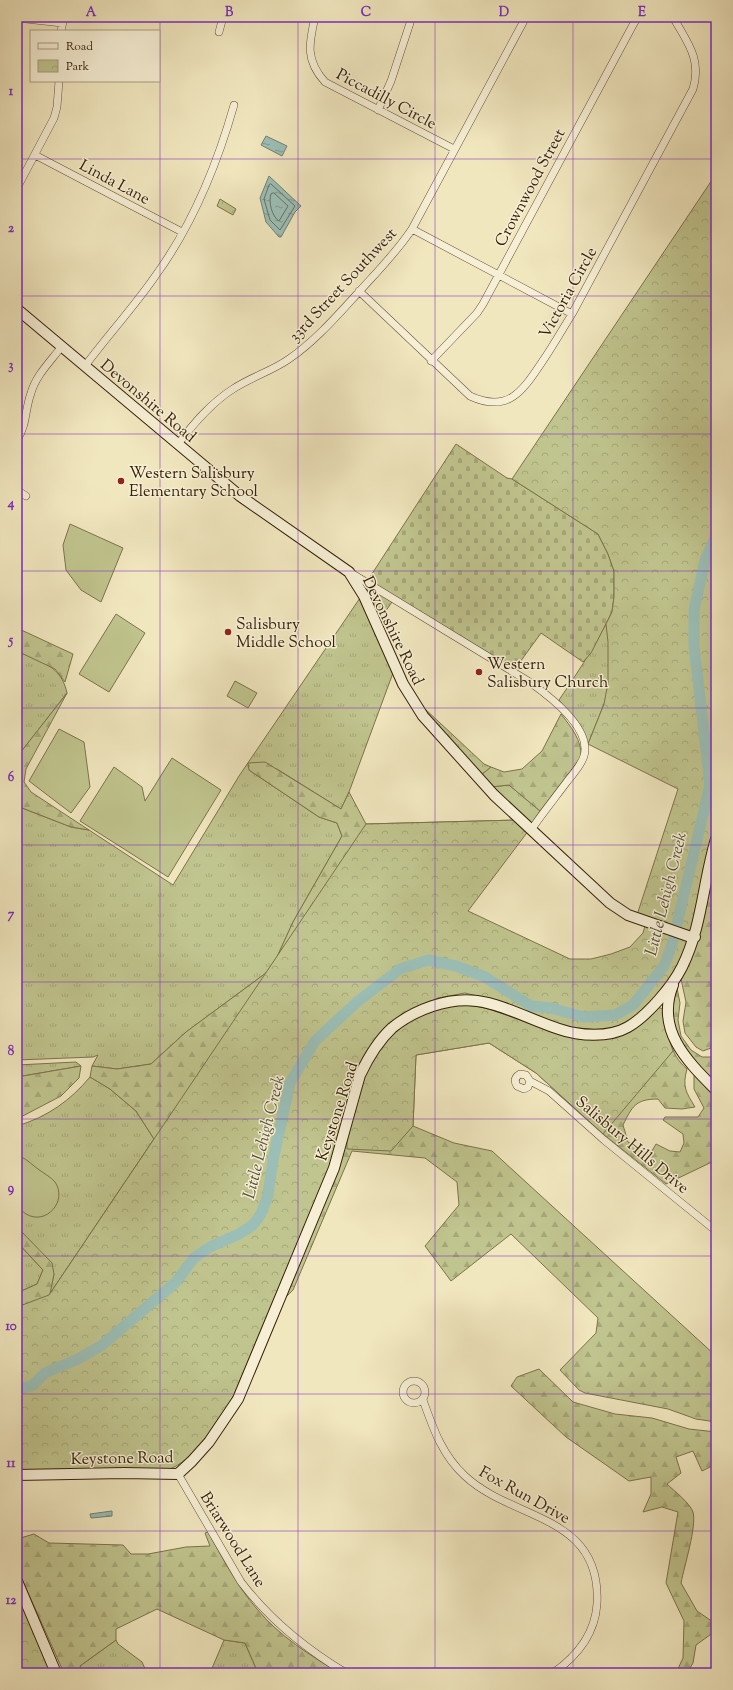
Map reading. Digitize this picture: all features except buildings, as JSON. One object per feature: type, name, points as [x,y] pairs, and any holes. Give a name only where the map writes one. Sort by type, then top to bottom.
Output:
[{"type":"street","points":[[219,32],[223,17]]},
{"type":"street","name":"Piccadilly Circle","points":[[315,17],[310,37],[310,52],[312,62],[319,76],[331,86],[454,149]]},
{"type":"street","points":[[378,110],[391,81],[412,17]]},
{"type":"street","name":"33rd Street Southwest","points":[[178,444],[199,418],[220,398],[234,388],[288,360],[304,348],[393,255],[412,229],[526,17]]},
{"type":"street","name":"Crownwood Street","points":[[431,361],[477,313],[638,17]]},
{"type":"street","name":"Victoria Circle","points":[[359,291],[431,361],[470,396],[487,402],[506,400],[517,394],[527,384],[555,343],[572,314],[693,89],[697,72],[695,58],[673,17]]},
{"type":"street","points":[[17,18],[63,20],[61,30]]},
{"type":"street","points":[[17,188],[54,118],[59,95],[59,82]]},
{"type":"street","points":[[85,366],[157,275],[182,232],[210,178],[226,134],[234,105]]},
{"type":"street","name":"Linda Lane","points":[[35,156],[182,232]]},
{"type":"street","points":[[412,229],[572,314]]},
{"type":"street","name":"Devonshire Road","points":[[17,310],[253,506],[349,572],[364,596],[403,684],[416,706],[494,795],[610,903],[628,915],[691,936]]},
{"type":"street","points":[[17,440],[26,423],[28,402],[34,385],[62,346]]},
{"type":"street","points":[[17,490],[26,496]]},
{"type":"street","points":[[349,572],[528,681],[555,702],[581,732],[585,743],[585,750],[581,764],[531,830]]},
{"type":"street","name":"Keystone Road","points":[[17,1475],[118,1473],[178,1474],[209,1442],[238,1399],[334,1168],[360,1075],[374,1050],[392,1028],[402,1021],[426,1009],[452,1002],[467,1000],[487,1003],[570,1032],[592,1034],[614,1032],[627,1028],[637,1021],[661,996],[682,968],[716,839]]},
{"type":"street","points":[[676,976],[668,1003],[668,1016],[674,1038],[684,1058],[716,1090]]},
{"type":"street","name":"Salisbury Hills Drive","points":[[530,1081],[549,1091],[604,1140],[716,1231]]},
{"type":"street","name":"Fox Run Drive","points":[[422,1400],[441,1446],[448,1457],[464,1475],[476,1485],[494,1496],[557,1525],[575,1540],[588,1560],[594,1577],[597,1594],[597,1606],[592,1626],[581,1647],[574,1656],[552,1673]]},
{"type":"street","name":"Briarwood Lane","points":[[178,1474],[241,1582],[252,1596],[267,1613],[289,1633],[346,1673]]},
{"type":"street","points":[[17,1582],[56,1673]]},
{"type":"green space","points":[[716,174],[716,825],[704,867],[694,927],[690,931],[649,917],[637,915],[678,789],[588,744],[604,704],[608,683],[608,642],[606,624],[612,612],[614,597],[614,571],[608,554],[598,534],[512,479]]},
{"type":"green space","points":[[220,199],[236,209],[233,215],[217,206]]},
{"type":"green space","points":[[456,444],[507,478],[512,479],[598,534],[608,554],[614,571],[614,597],[612,612],[591,653],[583,662],[541,633],[515,669],[368,580]]},
{"type":"green space","points":[[70,524],[123,548],[101,602],[81,590],[66,570],[63,545]]},
{"type":"green space","points":[[366,585],[392,602],[385,612],[376,617],[365,589]]},
{"type":"green space","points":[[360,598],[393,673],[349,792],[341,809],[277,769],[249,770],[319,817],[337,823],[342,836],[293,922],[277,957],[266,973],[186,1032],[151,1064],[117,1069],[92,1066],[98,1055],[93,1057],[17,1060],[17,806],[71,827],[89,830],[173,885],[239,776]]},
{"type":"green space","points":[[116,614],[145,633],[109,692],[79,674]]},
{"type":"green space","points":[[606,624],[613,632],[616,662],[604,704],[588,744],[580,726],[559,700],[578,672]]},
{"type":"green space","points":[[17,628],[73,654],[65,682],[55,669],[17,651]]},
{"type":"green space","points":[[17,651],[42,662],[55,670],[60,676],[67,693],[17,757]]},
{"type":"green space","points":[[235,681],[257,693],[248,708],[227,696]]},
{"type":"green space","points":[[67,693],[26,769],[24,782],[31,792],[89,830],[71,827],[17,806],[17,757]]},
{"type":"green space","points":[[424,708],[484,764],[491,767],[480,776],[424,711]]},
{"type":"green space","points":[[561,714],[578,739],[581,757],[540,811],[509,785],[490,787],[480,776],[491,767],[504,772],[522,769],[542,751]]},
{"type":"green space","points":[[59,729],[84,742],[90,787],[71,813],[29,781]]},
{"type":"green space","points":[[172,758],[221,790],[168,877],[80,821],[114,767],[142,787],[145,801]]},
{"type":"green space","points":[[265,762],[341,809],[349,792],[366,824],[518,820],[17,1348],[17,1293],[37,1284],[43,1270],[17,1242],[17,1231],[19,1229],[52,1263],[54,1274],[50,1294],[154,1139],[136,1111],[110,1089],[90,1077],[92,1066],[117,1069],[151,1064],[186,1032],[266,973],[277,957],[293,922],[342,836],[337,823],[319,817],[249,770],[248,763]]},
{"type":"green space","points":[[509,785],[540,811],[532,823],[527,823],[490,787]]},
{"type":"green space","points":[[518,820],[529,830],[468,911],[570,959],[591,959],[630,947],[643,933],[645,926],[689,940],[675,971],[656,996],[625,1025],[600,1030],[565,1027],[486,998],[465,993],[438,998],[409,1012],[366,1054],[353,1082],[329,1170],[232,1399],[212,1430],[196,1450],[177,1465],[167,1470],[17,1472],[17,1307],[49,1295],[366,824]]},
{"type":"green space","points":[[716,849],[716,1041],[711,1048],[703,1051],[696,1047],[685,1033],[683,1021],[686,1002],[681,979],[699,935]]},
{"type":"green space","points":[[676,983],[680,1003],[678,1020],[681,1036],[691,1050],[702,1057],[712,1057],[716,1051],[716,1085],[692,1059],[674,1028],[671,1017],[671,1005]]},
{"type":"green space","points":[[463,1005],[476,1006],[492,1010],[562,1035],[617,1036],[656,1007],[664,1009],[667,1033],[673,1051],[603,1134],[536,1073],[489,1043],[416,1055],[413,1126],[391,1151],[347,1149],[347,1134],[365,1072],[385,1040],[399,1027],[417,1017],[439,1008]]},
{"type":"green space","points":[[664,1009],[670,1042],[676,1056],[687,1069],[685,1085],[689,1097],[695,1107],[682,1109],[665,1108],[658,1099],[650,1099],[639,1102],[629,1113],[623,1125],[628,1142],[649,1156],[656,1144],[670,1151],[680,1152],[684,1143],[683,1134],[663,1120],[665,1117],[698,1117],[704,1108],[694,1089],[694,1074],[716,1096],[716,1160],[666,1184],[603,1134],[536,1073],[489,1043],[416,1055],[413,1126],[454,1143],[492,1151],[716,1356],[716,1422],[696,1419],[668,1409],[585,1393],[579,1390],[560,1370],[596,1333],[598,1318],[511,1234],[451,1281],[425,1246],[459,1205],[457,1182],[425,1158],[352,1151],[293,1290],[283,1300],[365,1072],[492,1010],[562,1035],[589,1038]]},
{"type":"green space","points":[[76,1062],[81,1066],[17,1077],[17,1065]]},
{"type":"green space","points":[[81,1066],[79,1078],[61,1096],[17,1119],[17,1077]]},
{"type":"green space","points":[[90,1077],[110,1089],[136,1111],[154,1139],[49,1295],[54,1274],[19,1229],[17,1231],[17,1126],[48,1113],[66,1101]]},
{"type":"green space","points":[[17,1156],[25,1159],[49,1177],[55,1182],[58,1189],[59,1197],[57,1204],[53,1210],[41,1217],[34,1217],[26,1214],[17,1206]]},
{"type":"green space","points":[[17,1242],[43,1270],[37,1284],[17,1293]]},
{"type":"green space","points":[[539,1369],[573,1402],[615,1414],[652,1418],[689,1429],[716,1432],[716,1464],[702,1471],[693,1451],[676,1457],[681,1473],[667,1484],[691,1508],[694,1518],[692,1536],[681,1583],[697,1611],[713,1622],[714,1632],[696,1645],[693,1663],[687,1673],[676,1673],[683,1658],[684,1621],[666,1583],[678,1512],[662,1507],[643,1512],[651,1494],[651,1477],[629,1481],[566,1437],[511,1386],[517,1377]]},
{"type":"green space","points":[[208,1532],[237,1582],[266,1619],[295,1644],[339,1673],[258,1673],[245,1643],[224,1640],[157,1609],[116,1629],[116,1640],[80,1666],[82,1673],[64,1673],[17,1568],[17,1539],[34,1534],[49,1543],[123,1545],[131,1554],[148,1554],[186,1547],[210,1546],[205,1533]]},
{"type":"green space","points":[[17,1589],[53,1673],[17,1673]]},
{"type":"green space","points":[[116,1640],[118,1644],[142,1662],[147,1673],[82,1673],[80,1666]]},
{"type":"green space","points":[[224,1640],[245,1643],[258,1673],[210,1673]]},
{"type":"water","points":[[266,136],[287,146],[282,156],[261,145]]},
{"type":"water","points":[[269,176],[301,206],[295,212],[281,237],[279,237],[266,222],[260,198]]},
{"type":"water","points":[[112,1511],[112,1516],[91,1518],[90,1514]]},
{"type":"waterway","name":"Little Lehigh Creek","points":[[17,1390],[33,1385],[45,1373],[78,1359],[101,1346],[176,1282],[194,1258],[210,1247],[239,1234],[253,1225],[261,1214],[268,1195],[273,1160],[290,1083],[315,1041],[357,1002],[400,969],[428,960],[456,966],[485,977],[531,1006],[551,1008],[584,1017],[615,1015],[633,1005],[664,966],[672,945],[710,785],[694,646],[694,610],[705,560],[716,536]]},
{"type":"place","name":"Western Salisbury Elementary School","points":[[121,481]]},
{"type":"place","name":"Salisbury Middle School","points":[[228,632]]},
{"type":"place","name":"Western Salisbury Church","points":[[479,672]]}]
